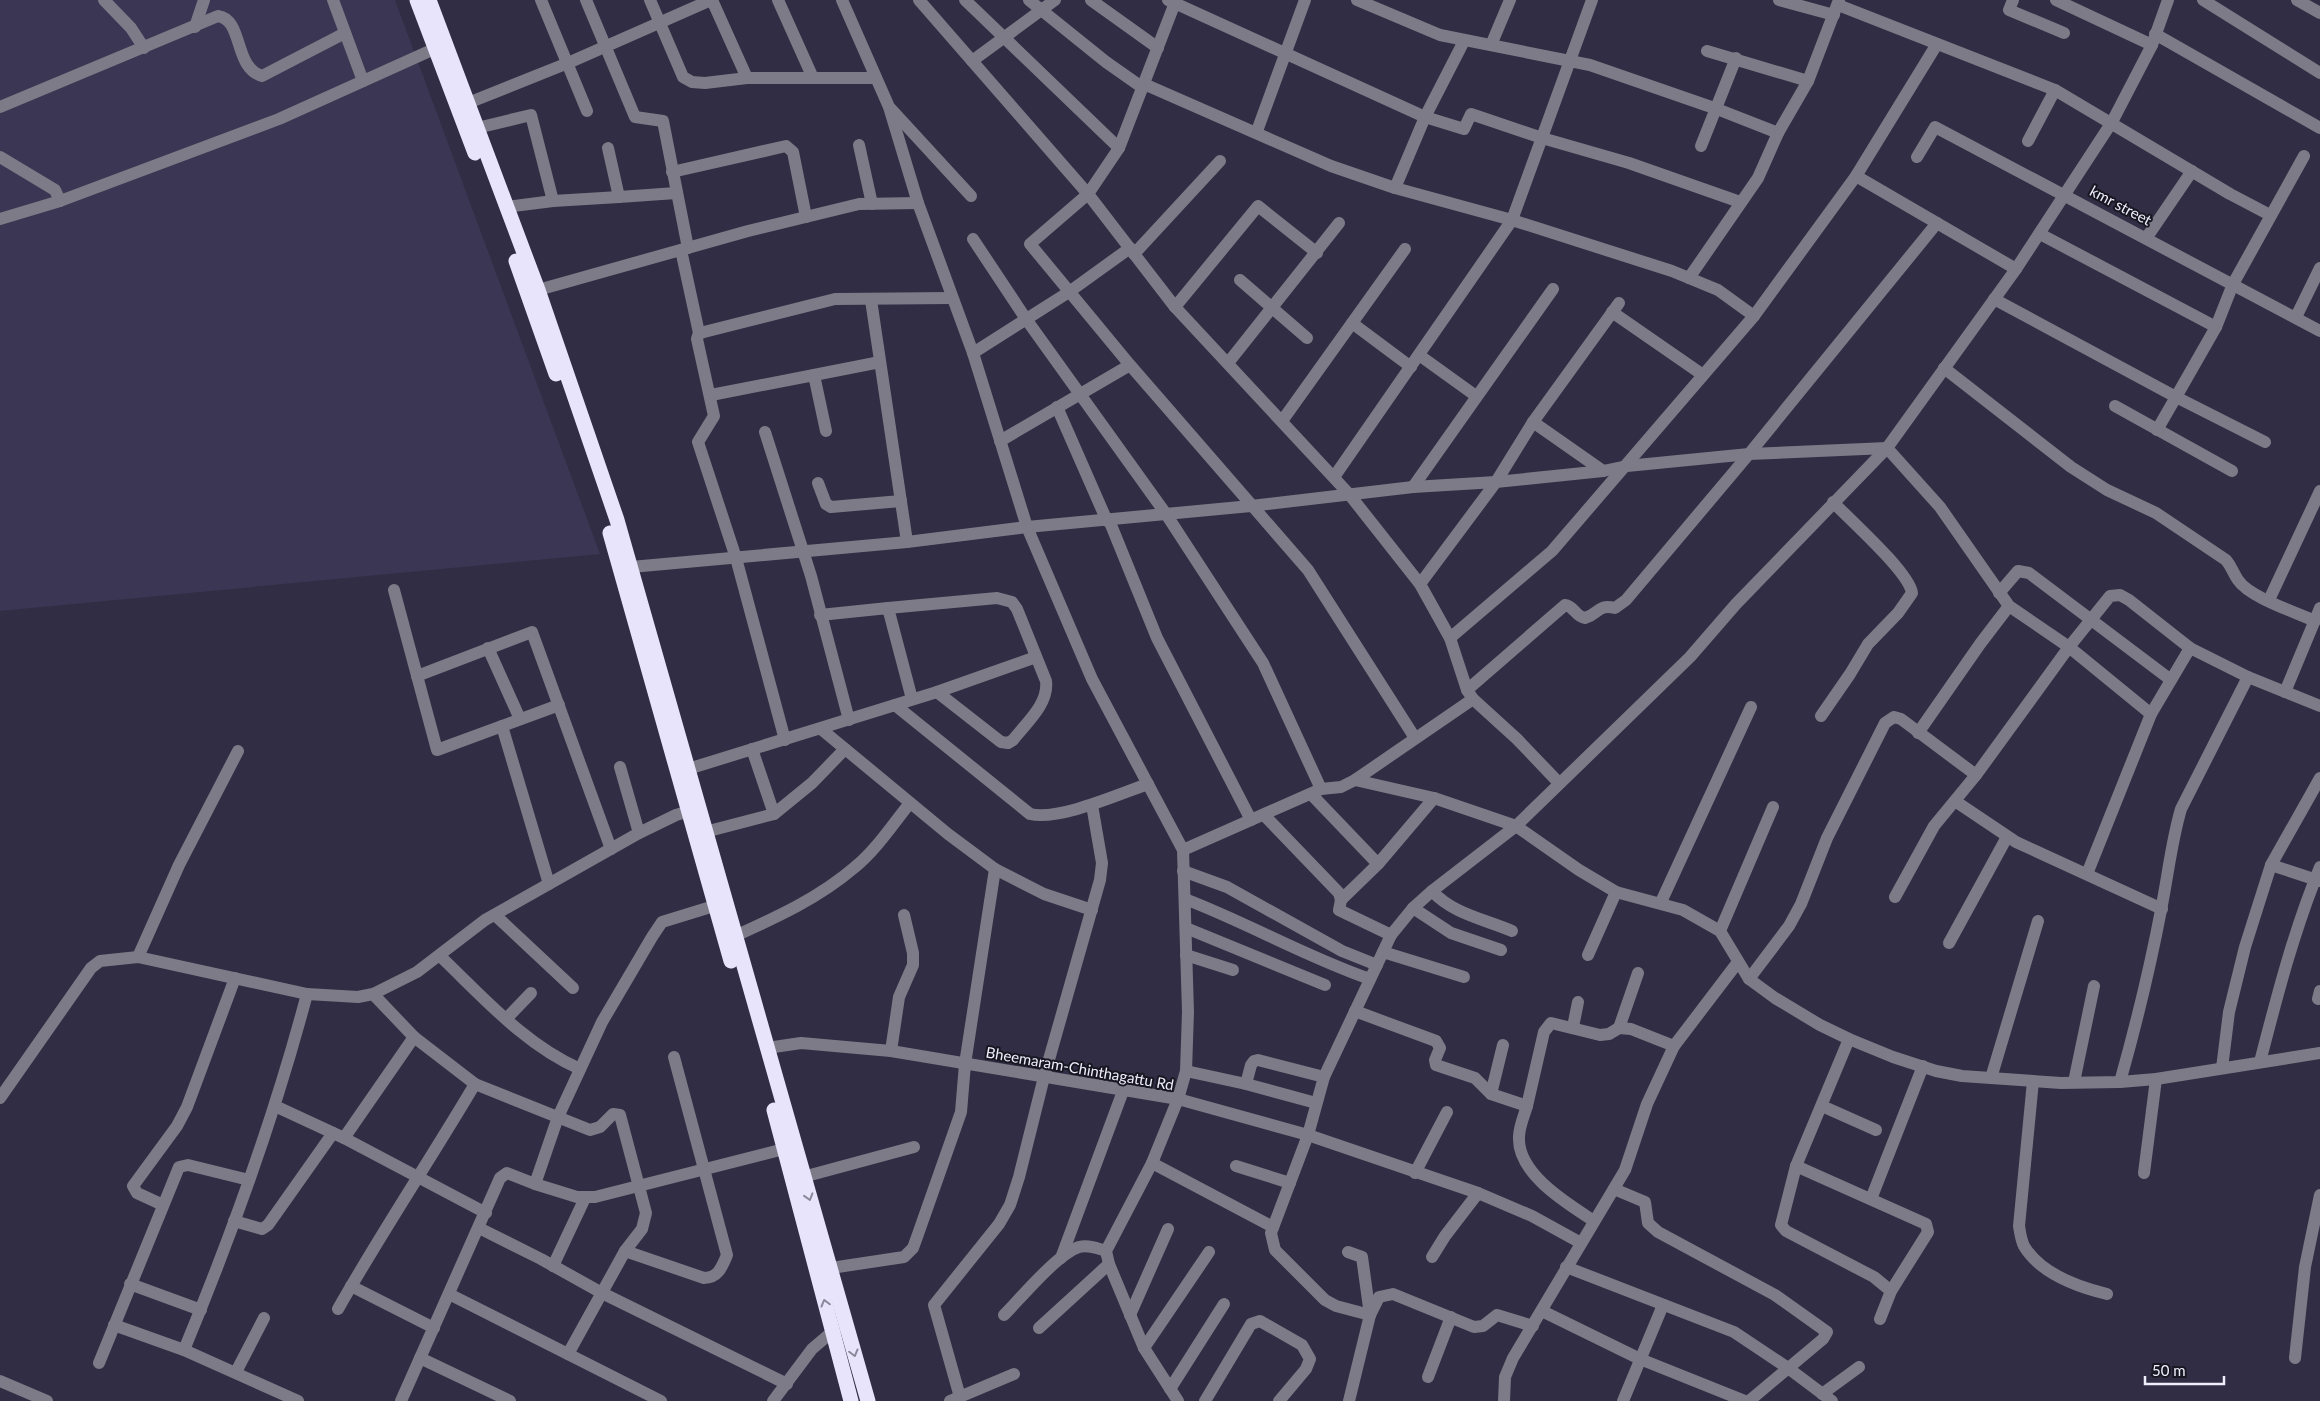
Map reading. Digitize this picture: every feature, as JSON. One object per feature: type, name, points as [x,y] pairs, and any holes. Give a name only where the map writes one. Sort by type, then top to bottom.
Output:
[{"type":"highway","points":[[417,0],[468,104],[538,290],[617,520],[688,769],[693,809],[705,832],[868,1401]]},
{"type":"highway","points":[[429,0],[440,46],[608,525],[693,809],[714,906],[784,1149],[851,1401]]},
{"type":"street","points":[[104,0],[132,28],[144,48]]},
{"type":"street","points":[[195,27],[204,0]]},
{"type":"street","points":[[333,0],[363,81]]},
{"type":"street","points":[[541,0],[587,111]]},
{"type":"street","points":[[586,0],[635,117],[663,121],[699,334],[698,348],[711,395],[714,416],[698,442],[736,558],[785,740]]},
{"type":"street","points":[[650,0],[683,77],[692,82],[748,78],[876,78]]},
{"type":"street","points":[[468,104],[712,0],[748,78]]},
{"type":"street","points":[[778,0],[813,78]]},
{"type":"street","points":[[842,0],[889,107],[918,203],[972,353],[1027,527],[1092,679],[1182,850],[1188,1012],[1186,1071],[1178,1099],[1308,1134],[1415,1173],[1478,1193],[1532,1216],[1581,1243]]},
{"type":"street","points":[[919,0],[1088,194],[1175,307],[1349,494],[1420,584],[1450,638],[1470,694],[1559,783]]},
{"type":"street","points":[[965,0],[1119,148]]},
{"type":"street","points":[[1029,0],[1106,62],[1144,86],[1257,131],[1331,166],[1395,188],[1512,220],[1672,271],[1718,290],[1754,316]]},
{"type":"street","points":[[972,61],[1055,0]]},
{"type":"street","points":[[1091,0],[1158,48]]},
{"type":"street","points":[[1257,131],[1305,0]]},
{"type":"street","points":[[1357,0],[1440,36],[1590,65],[1716,108],[1778,133]]},
{"type":"street","points":[[1492,45],[1510,0]]},
{"type":"street","points":[[1334,477],[1512,220],[1592,0]]},
{"type":"street","points":[[1778,0],[1837,7],[2055,90],[2270,215]]},
{"type":"street","points":[[2013,0],[2009,10],[2064,33]]},
{"type":"street","points":[[2056,0],[2154,39],[2320,128]]},
{"type":"street","points":[[1370,1315],[1336,1306],[1311,1287],[1275,1250],[1272,1241],[1274,1227],[1308,1134],[1324,1078],[1391,935],[1413,908],[1432,891],[1516,826],[1690,656],[1833,502],[1886,448],[2016,269],[2112,122],[2154,39],[2168,0]]},
{"type":"street","points":[[2203,0],[2320,72]]},
{"type":"street","points":[[2297,0],[2320,13]]},
{"type":"street","points":[[1416,738],[1308,570],[1130,365],[1030,244],[1088,194],[1119,148],[1158,48],[1172,2],[1425,117],[1464,129],[1471,114],[1542,138],[1629,163],[1740,202]]},
{"type":"street","points":[[1689,278],[1758,178],[1778,133],[1808,81],[1837,7]]},
{"type":"street","points":[[0,107],[218,16],[224,17],[230,23],[246,65],[254,74],[262,76],[345,33]]},
{"type":"street","points":[[1395,188],[1425,117],[1464,41]]},
{"type":"street","points":[[1450,638],[1552,551],[1754,316],[1856,176],[1937,44]]},
{"type":"street","points":[[0,219],[60,201],[279,119],[440,46]]},
{"type":"street","points":[[1707,51],[1736,58],[1808,81]]},
{"type":"street","points":[[1701,146],[1736,58]]},
{"type":"street","points":[[2028,142],[2055,90]]},
{"type":"street","points":[[889,107],[971,196]]},
{"type":"street","points":[[477,128],[531,115],[553,200]]},
{"type":"street","name":"kmr street","points":[[1917,156],[1935,127],[2066,194],[2320,331]]},
{"type":"street","points":[[859,145],[872,204]]},
{"type":"street","points":[[672,172],[786,146],[793,152],[806,217]]},
{"type":"street","points":[[608,148],[619,197]]},
{"type":"street","points":[[2158,430],[2216,327],[2233,284],[2304,156]]},
{"type":"street","points":[[0,157],[55,190],[60,201]]},
{"type":"street","points":[[972,353],[1132,251],[1220,161]]},
{"type":"street","points":[[2147,237],[2192,171]]},
{"type":"street","points":[[1856,176],[2016,269]]},
{"type":"street","points":[[506,207],[553,200],[676,193]]},
{"type":"street","points":[[538,290],[685,249],[859,204],[918,203]]},
{"type":"street","points":[[1175,307],[1258,206],[1317,253]]},
{"type":"street","points":[[1228,363],[1317,253],[1338,223]]},
{"type":"street","points":[[1182,850],[1316,792],[1341,787],[1355,780],[1416,738],[1470,694],[1565,606],[1569,606],[1581,618],[1585,618],[1598,608],[1620,605],[1749,454],[1937,223]]},
{"type":"street","points":[[2040,234],[2216,327]]},
{"type":"street","points":[[973,239],[1026,319],[1081,393],[1166,514],[1263,663],[1316,792],[1378,864]]},
{"type":"street","points":[[1282,421],[1405,249]]},
{"type":"street","points":[[2296,318],[2320,268]]},
{"type":"street","points":[[1240,280],[1307,338]]},
{"type":"street","points":[[1413,486],[1553,289]]},
{"type":"street","points":[[699,334],[835,300],[952,298]]},
{"type":"street","points":[[1994,299],[2176,397],[2265,442]]},
{"type":"street","points":[[871,300],[907,542]]},
{"type":"street","points":[[1420,584],[1496,482],[1533,422],[1615,308],[1703,375]]},
{"type":"street","points":[[1352,323],[1411,366]]},
{"type":"street","points":[[1419,355],[1476,396]]},
{"type":"street","points":[[711,395],[880,362]]},
{"type":"street","points":[[1000,441],[1130,365]]},
{"type":"street","points":[[1944,368],[2071,467],[2107,490],[2156,513],[2226,560],[2232,567],[2238,581],[2247,589],[2315,620]]},
{"type":"street","points":[[814,375],[826,431]]},
{"type":"street","points":[[2115,406],[2232,471]]},
{"type":"street","points":[[1057,407],[1158,638],[1251,820]]},
{"type":"street","points":[[1533,422],[1603,471]]},
{"type":"street","points":[[765,432],[801,550],[811,576],[849,720]]},
{"type":"street","points":[[631,567],[801,550],[907,542],[1027,527],[1251,506],[1413,486],[1496,482],[1749,454],[1886,448]]},
{"type":"street","points":[[1886,448],[1940,507],[2009,606],[2069,647],[2151,714]]},
{"type":"street","points":[[818,482],[826,504],[831,508],[901,501]]},
{"type":"street","points":[[2269,600],[2320,491]]},
{"type":"street","points":[[1821,716],[1868,644],[1898,613],[1912,593],[1911,586],[1889,559],[1833,502]]},
{"type":"street","points":[[2307,517],[2320,522]]},
{"type":"street","points":[[1999,593],[2018,571],[2029,573],[2171,680]]},
{"type":"street","points":[[394,590],[437,750],[559,705]]},
{"type":"street","points":[[1895,896],[1934,826],[1976,775],[2069,647],[2110,596],[2120,595],[2190,648],[2248,676],[2320,706]]},
{"type":"street","points":[[820,615],[997,598],[1006,599],[1017,608],[1046,681],[1045,699],[1013,740],[1008,743],[1001,742],[937,692]]},
{"type":"street","points":[[1918,732],[2009,606]]},
{"type":"street","points":[[888,608],[912,699]]},
{"type":"street","points":[[2285,692],[2320,608]]},
{"type":"street","points":[[417,676],[532,632],[611,849]]},
{"type":"street","points":[[488,648],[520,719]]},
{"type":"street","points":[[2087,874],[2151,714],[2190,648]]},
{"type":"street","points":[[688,769],[937,692],[1036,657]]},
{"type":"street","points":[[2120,1082],[2139,1016],[2162,909],[2169,856],[2182,809],[2248,676]]},
{"type":"street","points":[[895,705],[1030,814],[1041,815],[1092,805],[1148,784]]},
{"type":"street","points":[[1660,902],[1751,707]]},
{"type":"street","points":[[1749,979],[1789,926],[1802,904],[1827,838],[1885,723],[1894,717],[1901,719],[1976,775]]},
{"type":"street","points":[[502,726],[549,884]]},
{"type":"street","points":[[820,729],[910,803],[995,869],[1044,894],[1092,910]]},
{"type":"street","points":[[752,749],[774,814]]},
{"type":"street","points":[[705,832],[774,814],[812,783],[845,750]]},
{"type":"street","points":[[138,957],[179,865],[238,751]]},
{"type":"street","points":[[620,767],[639,833]]},
{"type":"street","points":[[1355,780],[1434,798],[1516,826],[1572,865],[1616,892],[1660,902],[1683,910],[1720,931],[1749,979],[1775,998],[1849,1040],[1923,1066],[1962,1076],[2032,1081],[2120,1082],[2156,1079],[2320,1053]]},
{"type":"street","points":[[2222,1068],[2229,1012],[2240,966],[2271,865],[2319,782]]},
{"type":"street","points":[[1341,900],[1378,864],[1434,798]]},
{"type":"street","points":[[1955,801],[2007,837],[2162,909]]},
{"type":"street","points":[[734,936],[786,913],[823,892],[856,866],[910,803]]},
{"type":"street","points":[[1014,1374],[955,1399],[934,1305],[999,1224],[1010,1205],[1019,1177],[1044,1078],[1100,880],[1102,863],[1092,805]]},
{"type":"street","points":[[1720,931],[1773,807]]},
{"type":"street","points":[[0,1098],[91,968],[100,961],[138,957],[307,994],[358,997],[373,994],[417,972],[495,915],[639,833],[693,809]]},
{"type":"street","points":[[1264,815],[1339,893],[1341,900],[1340,911],[1391,935]]},
{"type":"street","points":[[1949,944],[2007,837]]},
{"type":"street","points":[[2260,1062],[2280,986],[2318,876],[2271,865]]},
{"type":"street","points":[[831,1268],[904,1257],[913,1248],[962,1112],[965,1064],[995,869]]},
{"type":"street","points":[[1183,871],[1227,887],[1342,951],[1377,965]]},
{"type":"street","points":[[1432,891],[1442,902],[1456,910],[1512,931]]},
{"type":"street","points":[[1588,956],[1616,892]]},
{"type":"street","points":[[1185,898],[1331,966],[1370,979]]},
{"type":"street","points":[[536,1184],[558,1118],[602,1022],[662,922],[675,916],[714,906]]},
{"type":"street","points":[[1413,908],[1451,933],[1501,950]]},
{"type":"street","points":[[495,915],[573,988]]},
{"type":"street","points":[[891,1051],[899,998],[913,965],[913,953],[904,915]]},
{"type":"street","points":[[1991,1078],[2038,921]]},
{"type":"street","points":[[1186,928],[1325,985]]},
{"type":"street","points":[[1384,952],[1464,977]]},
{"type":"street","points":[[1186,955],[1233,970]]},
{"type":"street","points":[[440,956],[506,1019],[541,1048],[560,1061],[580,1069]]},
{"type":"street","points":[[1504,1401],[1505,1377],[1513,1358],[1625,1170],[1647,1104],[1674,1046],[1738,962]]},
{"type":"street","points":[[1594,1221],[1568,1204],[1537,1178],[1528,1166],[1519,1143],[1519,1135],[1547,1027],[1555,1023],[1600,1035],[1610,1034],[1619,1028],[1638,973]]},
{"type":"street","points":[[163,1205],[134,1191],[134,1183],[177,1126],[184,1113],[235,978]]},
{"type":"street","points":[[2074,1082],[2094,986]]},
{"type":"street","points":[[506,1019],[531,992]]},
{"type":"street","points":[[184,1350],[250,1180],[275,1106],[307,994]]},
{"type":"street","points":[[373,994],[414,1037],[475,1084],[590,1130],[600,1127],[613,1114],[620,1115],[646,1220],[642,1229],[626,1251],[568,1354]]},
{"type":"street","points":[[1573,1027],[1578,1002]]},
{"type":"street","points":[[1355,1011],[1436,1041],[1440,1048],[1435,1060],[1436,1065],[1469,1075],[1491,1094],[1527,1106]]},
{"type":"street","points":[[1619,1028],[1638,1032],[1674,1046]]},
{"type":"street","points":[[234,1221],[262,1230],[268,1225],[414,1037]]},
{"type":"street","points":[[1849,1040],[1796,1166],[1781,1222],[1783,1229],[1874,1277],[1891,1291]]},
{"type":"street","name":"Bheemaram-Chinthagattu Rd","points":[[767,1048],[801,1043],[891,1051],[1178,1099],[1152,1163],[1106,1251]]},
{"type":"street","points":[[1491,1094],[1503,1045]]},
{"type":"street","points":[[626,1251],[704,1278],[712,1278],[718,1274],[727,1255],[674,1057]]},
{"type":"street","points":[[1246,1084],[1254,1060],[1324,1078]]},
{"type":"street","points":[[1872,1199],[1923,1066]]},
{"type":"street","points":[[1186,1071],[1246,1084],[1316,1103]]},
{"type":"street","points":[[2144,1173],[2156,1079]]},
{"type":"street","points":[[2032,1081],[2019,1226],[2023,1244],[2034,1259],[2056,1274],[2084,1288],[2108,1294]]},
{"type":"street","points":[[338,1309],[372,1248],[419,1178],[475,1084]]},
{"type":"street","points":[[1061,1258],[1123,1091]]},
{"type":"street","points":[[275,1106],[338,1136],[486,1213]]},
{"type":"street","points":[[1822,1106],[1876,1130]]},
{"type":"street","points":[[1415,1173],[1448,1112]]},
{"type":"street","points":[[803,1177],[914,1147]]},
{"type":"street","points":[[401,1401],[500,1178],[504,1174],[508,1173],[536,1184],[585,1198],[784,1149]]},
{"type":"street","points":[[1152,1163],[1274,1227]]},
{"type":"street","points":[[99,1363],[176,1171],[183,1165],[250,1180]]},
{"type":"street","points":[[1236,1166],[1290,1183]]},
{"type":"street","points":[[1796,1166],[1926,1224],[1928,1228],[1891,1291],[1880,1319]]},
{"type":"street","points":[[1614,1189],[1645,1202],[1648,1223],[1658,1232],[1775,1295],[1827,1332],[1823,1340],[1749,1401]]},
{"type":"street","points":[[1432,1257],[1445,1236],[1478,1193]]},
{"type":"street","points":[[2295,1358],[2305,1267],[2320,1195]]},
{"type":"street","points":[[553,1266],[585,1198]]},
{"type":"street","points":[[479,1228],[602,1293],[787,1384]]},
{"type":"street","points":[[1130,1315],[1168,1229]]},
{"type":"street","points":[[1004,1315],[1061,1258],[1080,1247],[1089,1246],[1106,1251],[1109,1264],[1144,1348],[1178,1401]]},
{"type":"street","points":[[1144,1348],[1209,1252]]},
{"type":"street","points":[[1348,1252],[1362,1257],[1370,1315]]},
{"type":"street","points":[[1039,1328],[1109,1264]]},
{"type":"street","points":[[1566,1267],[1734,1332],[1788,1368],[1827,1398],[1859,1367]]},
{"type":"street","points":[[130,1284],[201,1310]]},
{"type":"street","points":[[351,1286],[434,1328]]},
{"type":"street","points":[[450,1294],[661,1401]]},
{"type":"street","points":[[1349,1401],[1370,1315],[1379,1297],[1387,1294],[1399,1295],[1474,1326],[1483,1326],[1497,1315],[1533,1326]]},
{"type":"street","points":[[1170,1389],[1224,1304]]},
{"type":"street","points":[[1623,1401],[1663,1305]]},
{"type":"street","points":[[1542,1311],[1640,1358],[1745,1401]]},
{"type":"street","points":[[1428,1377],[1451,1317]]},
{"type":"street","points":[[236,1372],[264,1318]]},
{"type":"street","points":[[1205,1401],[1251,1324],[1260,1321],[1302,1345],[1310,1359],[1306,1369],[1280,1401]]},
{"type":"street","points":[[773,1401],[812,1349],[832,1330],[846,1322]]},
{"type":"street","points":[[114,1325],[184,1350],[298,1401]]},
{"type":"street","points":[[420,1358],[510,1401]]},
{"type":"street","points":[[0,1382],[47,1401]]},
{"type":"shaded area","points":[[0,0],[395,0],[600,554],[0,611]]}]
